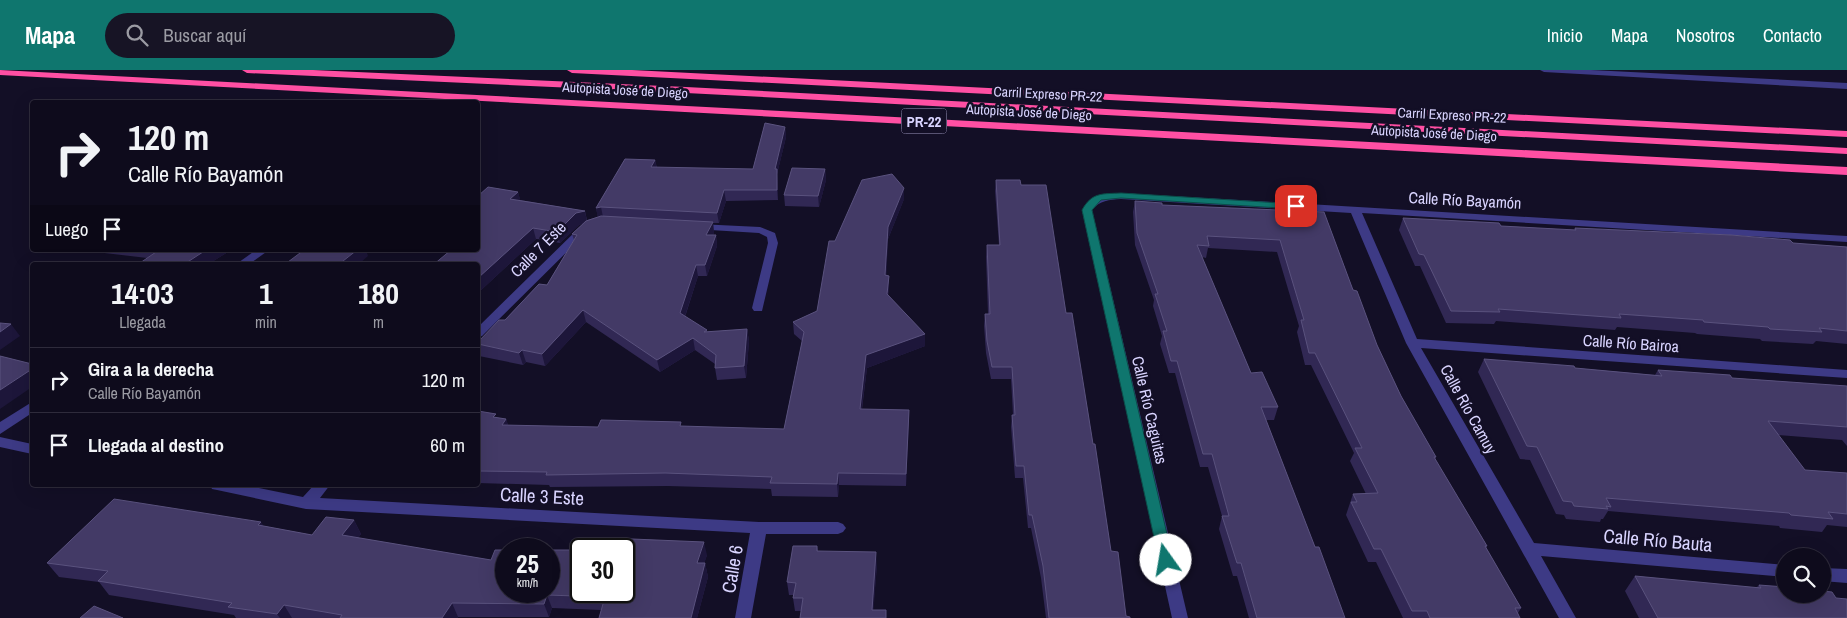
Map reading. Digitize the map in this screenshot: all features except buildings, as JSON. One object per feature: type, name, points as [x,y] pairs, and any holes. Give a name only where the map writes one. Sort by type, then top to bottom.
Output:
[{"type":"highway","name":"Carril Expreso PR-22","points":[[247,70],[676,90],[1847,151]]},
{"type":"highway","name":"Autopista José de Diego","points":[[572,70],[1847,134]]},
{"type":"highway","name":"Autopista José de Diego","points":[[0,72],[1847,171]]},
{"type":"street","points":[[1544,70],[1847,86]]},
{"type":"street","name":"Calle Río Bayamón","points":[[1087,210],[1090,204],[1099,197],[1121,196],[1847,239]]},
{"type":"street","name":"Calle Río Caguitas","points":[[1087,210],[1180,618]]},
{"type":"street","name":"Calle Río Camuy","points":[[1355,210],[1412,344],[1568,618]]},
{"type":"street","name":"Calle 7 Este","points":[[480,331],[584,228],[597,223]]},
{"type":"street","points":[[682,226],[760,230],[770,233],[773,237],[773,244],[758,308]]},
{"type":"street","points":[[245,262],[260,252]]},
{"type":"street","name":"Calle Río Bairoa","points":[[1412,344],[1847,374]]},
{"type":"street","points":[[0,429],[30,408]]},
{"type":"street","points":[[0,442],[30,449]]},
{"type":"street","name":"Calle 3 Este","points":[[227,487],[306,502],[759,528],[838,528]]},
{"type":"street","points":[[306,502],[321,487]]},
{"type":"street","name":"Calle 6","points":[[744,618],[759,528]]},
{"type":"street","name":"Calle Río Bauta","points":[[1528,548],[1776,569]]},
{"type":"street","points":[[1831,575],[1847,576]]},
{"type":"route","points":[[1166,560],[1087,210],[1090,204],[1099,197],[1121,196],[1296,206]]}]
